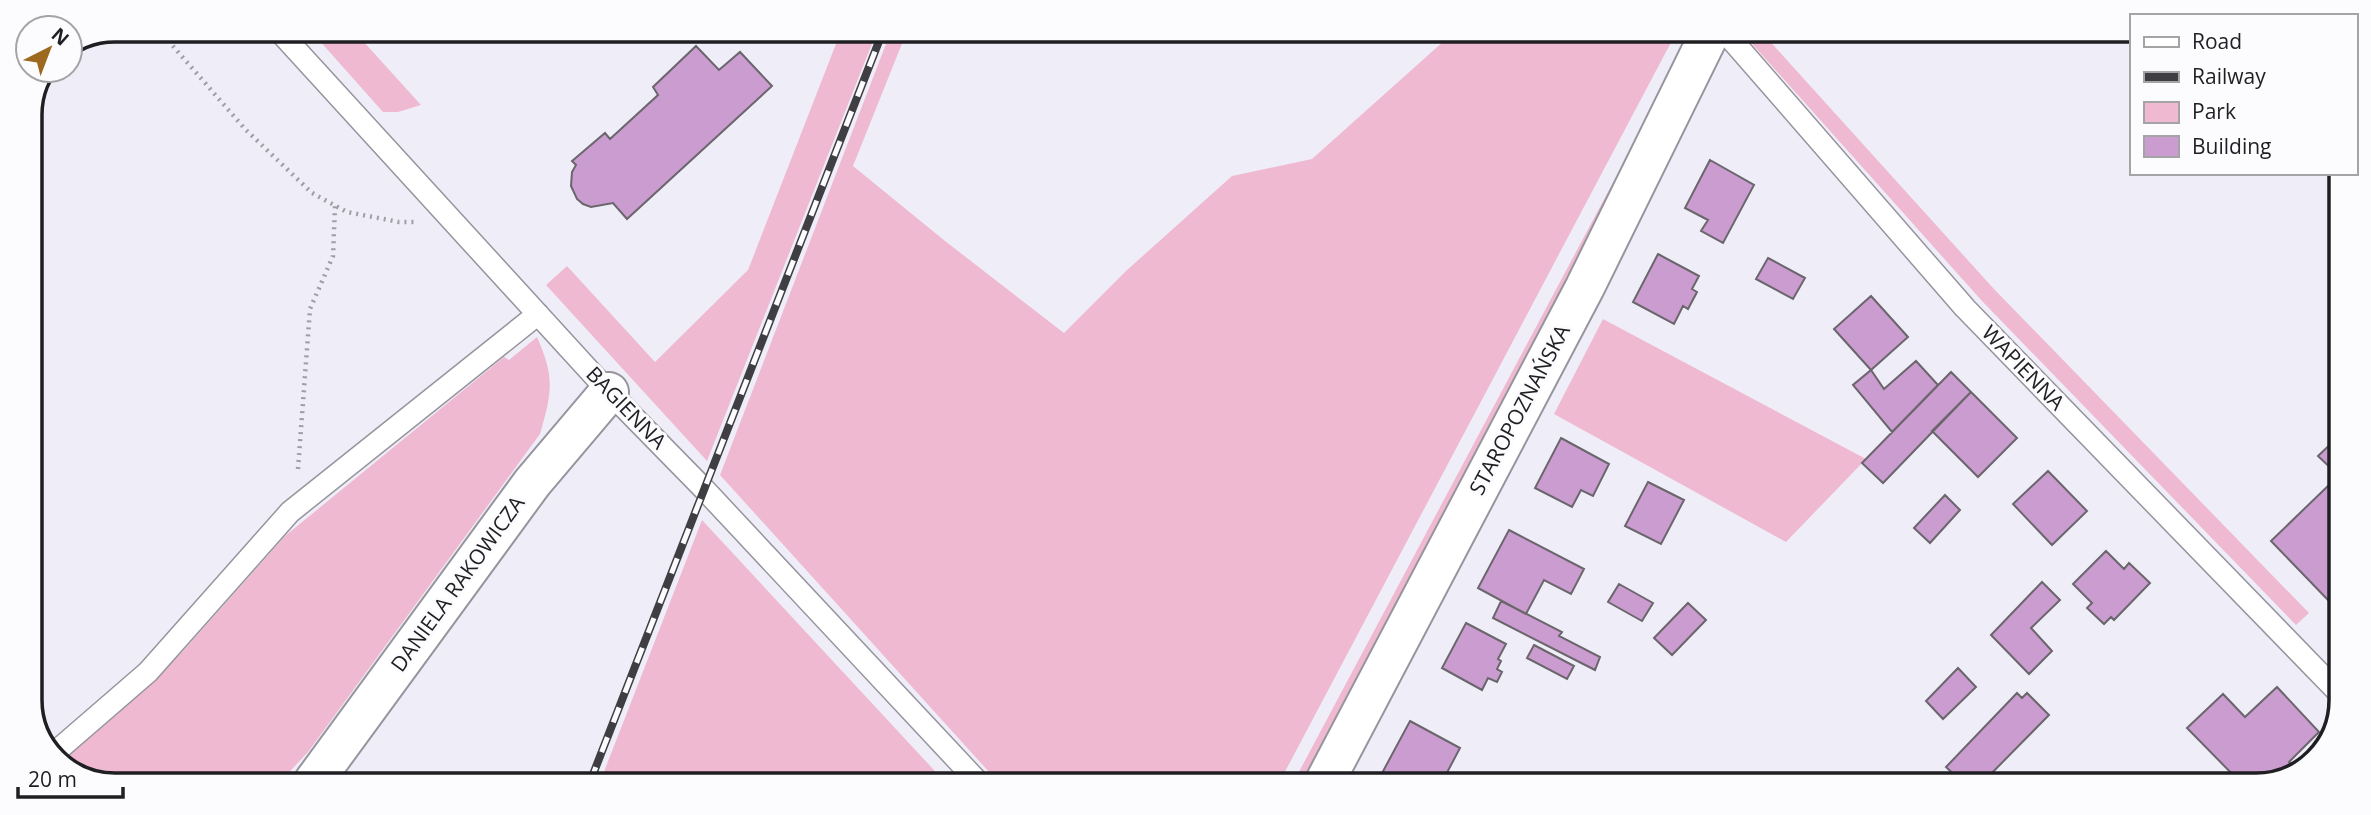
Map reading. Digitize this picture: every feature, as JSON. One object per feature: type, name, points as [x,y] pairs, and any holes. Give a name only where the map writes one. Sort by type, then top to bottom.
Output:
[{"type":"street","name":"STAROPOZNAŃSKA","points":[[1329,773],[1585,287],[1706,42]]},
{"type":"street","name":"DANIELA RAKOWICZA","points":[[320,773],[532,483],[609,392]]},
{"type":"lane","name":"BAGIENNA","points":[[289,42],[609,392],[704,489],[970,773]]},
{"type":"lane","name":"WAPIENNA","points":[[1734,42],[1965,308],[2329,683]]},
{"type":"lane","points":[[60,748],[148,672],[290,512],[538,314]]},
{"type":"path","points":[[169,42],[245,129],[312,193],[347,212],[399,222],[454,222]]},
{"type":"path","points":[[290,512],[297,486],[310,309],[333,256],[335,205]]},
{"type":"green space","points":[[321,42],[364,42],[421,105],[398,112],[383,112]]},
{"type":"green space","points":[[837,42],[873,42],[707,461],[546,285],[567,266],[655,362],[748,270]]},
{"type":"green space","points":[[887,42],[903,42],[853,166],[1064,333],[1126,271],[1232,176],[1312,159],[1443,42],[1671,42],[1284,773],[990,773],[720,475]]},
{"type":"green space","points":[[1750,42],[1771,42],[1993,288],[2309,613],[2296,625],[1982,301]]},
{"type":"green space","points":[[1674,68],[1573,272],[1309,773],[1298,773]]},
{"type":"green space","points":[[1603,319],[1866,459],[1786,542],[1554,414]]},
{"type":"green space","points":[[537,337],[547,364],[550,385],[540,434],[308,752],[288,773],[101,772],[66,754],[134,698],[183,651],[285,536],[504,357],[509,360]]},
{"type":"green space","points":[[702,520],[937,773],[604,773]]},
{"type":"building","points":[[696,46],[719,70],[740,52],[772,86],[627,219],[613,203],[591,207],[583,204],[577,199],[571,186],[572,172],[576,165],[572,161],[605,133],[610,139],[658,95],[653,87]]},
{"type":"building","points":[[1710,160],[1754,185],[1723,243],[1701,231],[1708,220],[1685,208]]},
{"type":"building","points":[[1658,254],[1699,276],[1692,289],[1697,292],[1688,309],[1683,306],[1674,324],[1633,302]]},
{"type":"building","points":[[1768,258],[1805,278],[1793,299],[1756,279]]},
{"type":"building","points":[[1871,296],[1908,337],[1871,370],[1834,329]]},
{"type":"building","points":[[1916,361],[1938,385],[1892,432],[1853,385],[1871,370],[1884,389]]},
{"type":"building","points":[[1951,372],[1971,392],[1883,483],[1862,463]]},
{"type":"building","points":[[1971,392],[2017,438],[1978,477],[1932,431]]},
{"type":"building","points":[[1561,438],[1609,464],[1593,496],[1581,490],[1572,507],[1535,488]]},
{"type":"building","points":[[2329,446],[2329,466],[2318,456]]},
{"type":"building","points":[[2048,471],[2087,511],[2052,545],[2013,504]]},
{"type":"building","points":[[1648,482],[1684,500],[1661,544],[1625,526]]},
{"type":"building","points":[[2329,485],[2328,600],[2271,541]]},
{"type":"building","points":[[1945,495],[1960,510],[1930,543],[1914,528]]},
{"type":"building","points":[[1509,530],[1584,569],[1571,594],[1544,580],[1526,614],[1478,588]]},
{"type":"building","points":[[2106,551],[2124,569],[2129,563],[2150,583],[2114,620],[2111,617],[2104,624],[2087,608],[2092,603],[2073,584]]},
{"type":"building","points":[[2042,582],[2060,600],[2031,628],[2052,651],[2029,674],[1991,635]]},
{"type":"building","points":[[1619,584],[1653,603],[1642,621],[1608,602]]},
{"type":"building","points":[[1501,601],[1562,632],[1559,636],[1600,657],[1595,670],[1493,618]]},
{"type":"building","points":[[1688,603],[1706,620],[1672,655],[1654,638]]},
{"type":"building","points":[[1466,623],[1506,644],[1498,659],[1501,661],[1497,669],[1502,672],[1497,682],[1488,678],[1482,690],[1442,668]]},
{"type":"building","points":[[1534,645],[1574,666],[1567,679],[1527,658]]},
{"type":"building","points":[[1958,668],[1976,687],[1943,719],[1926,701]]},
{"type":"building","points":[[2277,687],[2319,732],[2289,762],[2291,764],[2270,772],[2231,773],[2187,728],[2223,694],[2245,717]]},
{"type":"building","points":[[2017,693],[2022,698],[2027,693],[2049,715],[1992,773],[1952,773],[1946,767]]},
{"type":"building","points":[[1410,721],[1460,748],[1447,773],[1382,773]]},
{"type":"railway","points":[[594,773],[879,42]]}]
